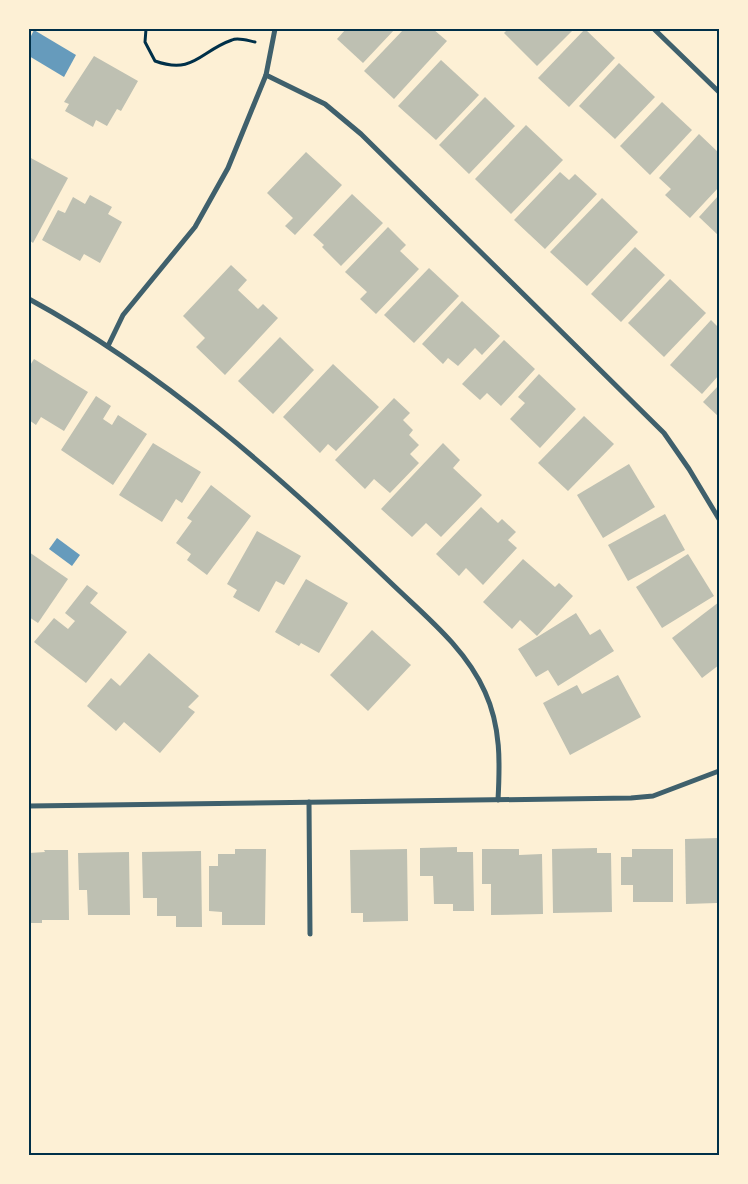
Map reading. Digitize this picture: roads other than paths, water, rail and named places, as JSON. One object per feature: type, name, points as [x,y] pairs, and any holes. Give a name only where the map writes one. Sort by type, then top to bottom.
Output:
[{"type":"street","points":[[108,346],[124,315],[195,227],[228,168],[266,75],[275,29]]},
{"type":"street","points":[[654,29],[719,92]]},
{"type":"street","points":[[266,75],[325,104],[368,141],[664,433],[719,518]]},
{"type":"street","points":[[29,299],[108,346],[226,433],[304,501],[458,648],[485,692],[498,733],[500,763],[498,800]]},
{"type":"street","points":[[29,806],[631,798],[653,796],[719,771]]},
{"type":"street","points":[[309,802],[310,934]]},
{"type":"water","points":[[34,30],[76,55],[64,77],[29,56],[29,40]]},
{"type":"water","points":[[57,538],[80,555],[72,566],[49,549]]}]
